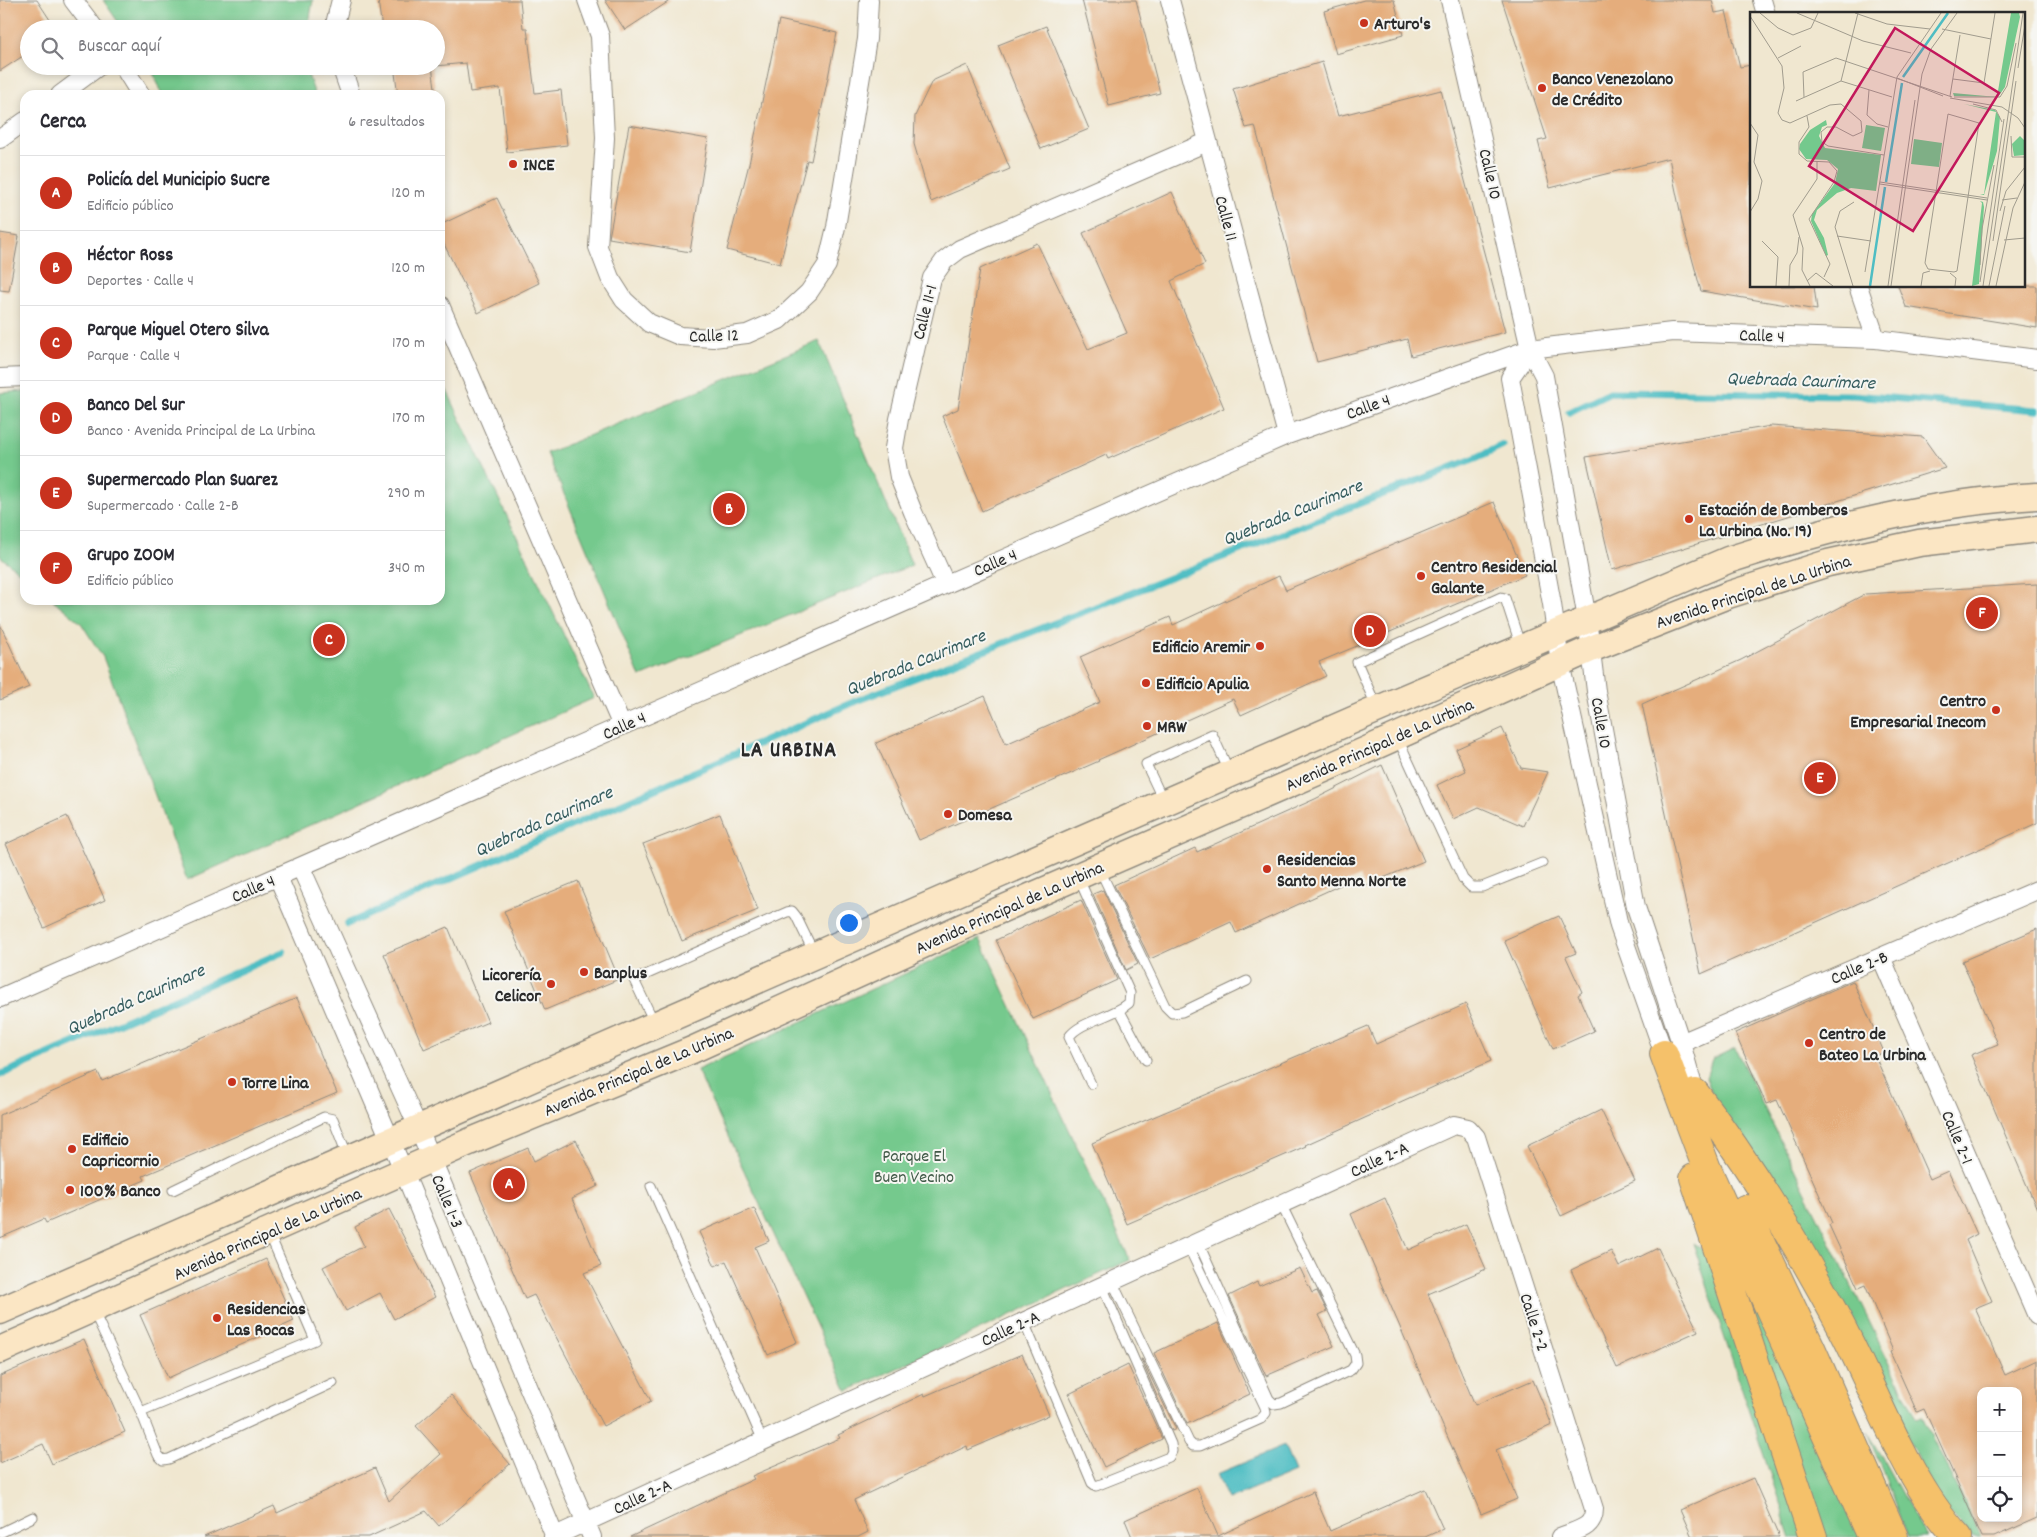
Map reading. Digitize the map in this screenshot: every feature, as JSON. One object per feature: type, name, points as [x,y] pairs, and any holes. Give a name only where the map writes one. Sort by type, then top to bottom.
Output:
[{"type":"highway","points":[[1672,1049],[1665,1086],[1814,1537]]},
{"type":"highway","points":[[1672,1049],[1707,1170],[1872,1537]]},
{"type":"highway","points":[[1695,1092],[1724,1166],[1812,1350],[1894,1537]]},
{"type":"highway","points":[[1695,1092],[1727,1134],[1785,1226],[1842,1327],[1920,1485],[1958,1537]]},
{"type":"main road","name":"Avenida Principal de La Urbina","points":[[0,1311],[1555,632],[1728,560],[1782,543],[1930,508],[2037,496]]},
{"type":"main road","name":"Avenida Principal de La Urbina","points":[[0,1350],[469,1142],[692,1050],[1591,649],[1728,595],[1828,564],[1919,543],[1963,536],[2037,529]]},
{"type":"street","points":[[73,0],[88,20]]},
{"type":"street","points":[[336,20],[341,0]]},
{"type":"street","name":"Calle 12","points":[[587,0],[600,36],[605,138],[598,247],[610,278],[624,300],[648,323],[680,336],[713,338],[747,334],[779,320],[809,292],[827,265],[836,227],[865,48],[869,0]]},
{"type":"street","name":"Calle 11","points":[[1170,0],[1287,435]]},
{"type":"street","name":"Calle 10","points":[[1450,0],[1530,349],[1544,376],[1587,619],[1596,691],[1636,907],[1672,1049]]},
{"type":"street","points":[[67,90],[86,75]]},
{"type":"street","points":[[129,75],[138,90]]},
{"type":"street","points":[[344,75],[348,90]]},
{"type":"street","points":[[0,139],[20,125]]},
{"type":"street","name":"Calle 11-1","points":[[945,583],[899,477],[894,448],[932,278],[944,261],[960,248],[1207,142]]},
{"type":"street","points":[[1859,288],[1876,339]]},
{"type":"street","points":[[445,317],[622,726]]},
{"type":"street","name":"Calle 4","points":[[0,998],[301,868],[945,583],[1287,435],[1530,349],[1672,332],[1876,339],[2037,359]]},
{"type":"street","name":"Calle 10","points":[[1530,349],[1510,378],[1552,604],[1560,663],[1619,926],[1672,1049],[1695,1092]]},
{"type":"street","points":[[0,378],[20,377]]},
{"type":"street","name":"Calle 1-3","points":[[301,868],[419,1129],[589,1530]]},
{"type":"street","name":"Calle 1-3","points":[[278,877],[404,1172],[554,1537]]},
{"type":"street","name":"Calle 2-B","points":[[1672,1049],[2037,890]]},
{"type":"street","name":"Calle 2-1","points":[[1880,957],[2037,1316]]},
{"type":"street","name":"Calle 2-A","points":[[554,1537],[589,1530],[763,1441],[1454,1125],[1468,1128]]},
{"type":"street","name":"Calle 2-2","points":[[1468,1128],[1476,1136],[1594,1509],[1594,1518],[1589,1525],[1560,1537]]},
{"type":"lane","points":[[1378,709],[1357,662],[1501,597],[1505,598],[1522,647]]},
{"type":"lane","points":[[1164,802],[1146,764],[1204,737],[1212,734],[1230,774]]},
{"type":"lane","points":[[1397,736],[1463,879],[1471,887],[1482,887],[1542,864]]},
{"type":"lane","points":[[1088,872],[1165,1006],[1172,1012],[1182,1012],[1247,981]]},
{"type":"lane","points":[[1088,872],[1130,993],[1129,1003],[1120,1011],[1076,1030],[1069,1037],[1091,1084]]},
{"type":"lane","points":[[655,1025],[634,980],[788,912],[792,911],[796,916],[815,956]]},
{"type":"lane","points":[[1120,1011],[1146,1060]]},
{"type":"lane","points":[[173,1190],[324,1117],[333,1119],[349,1159]]},
{"type":"lane","points":[[651,1186],[763,1441]]},
{"type":"lane","points":[[1193,1244],[1269,1399],[1274,1404],[1281,1403],[1351,1370],[1356,1363],[1355,1355],[1281,1204]]},
{"type":"lane","points":[[141,1412],[315,1340],[268,1232]]},
{"type":"lane","points":[[1107,1284],[1189,1442],[1193,1446],[1200,1446],[1261,1419],[1266,1413],[1265,1407],[1193,1244]]},
{"type":"lane","points":[[1024,1322],[1092,1483],[1096,1486],[1102,1485],[1169,1457],[1172,1451],[1171,1444],[1107,1284]]},
{"type":"lane","points":[[93,1309],[141,1412],[158,1455],[163,1460],[169,1459],[333,1383]]},
{"type":"lane","points":[[0,1533],[33,1517]]},
{"type":"green space","points":[[103,0],[313,0],[310,20],[117,20]]},
{"type":"green space","points":[[154,75],[308,75],[313,90],[161,90]]},
{"type":"green space","points":[[819,341],[912,565],[640,677],[547,453]]},
{"type":"green space","points":[[445,386],[594,698],[187,880],[103,657],[81,623],[59,605],[445,605]]},
{"type":"green space","points":[[20,391],[20,573],[0,556],[0,393]]},
{"type":"green space","name":"Parque El Buen Vecino","points":[[980,939],[1130,1260],[847,1391],[697,1070]]},
{"type":"green space","points":[[1735,1048],[1917,1419],[1922,1417],[1981,1537],[1972,1537],[1946,1509],[1714,1098],[1706,1078],[1712,1059]]},
{"type":"green space","points":[[1712,1206],[1863,1537],[1822,1537]]},
{"type":"green space","points":[[1693,1243],[1703,1250],[1718,1274],[1807,1537],[1791,1537]]},
{"type":"green space","points":[[1867,1431],[1920,1527],[1927,1537],[1907,1537]]},
{"type":"water","points":[[1284,1446],[1295,1472],[1228,1500],[1217,1474]]},
{"type":"building","points":[[0,0],[37,0],[50,20],[20,20],[20,58],[0,71]]},
{"type":"building","points":[[378,0],[520,0],[523,28],[527,28],[535,93],[561,90],[567,145],[507,152],[500,88],[470,92],[466,63],[445,65],[445,20],[381,20]]},
{"type":"building","points":[[605,0],[671,0],[625,30]]},
{"type":"building","points":[[1082,0],[1136,0],[1160,93],[1109,106]]},
{"type":"building","name":"Arturo's","points":[[1364,0],[1394,0],[1403,35],[1336,54],[1324,11]]},
{"type":"building","points":[[1502,0],[1712,0],[1715,13],[1726,11],[1740,67],[1750,65],[1750,288],[1814,288],[1817,310],[1701,291],[1683,225],[1669,158],[1550,188],[1538,141],[1547,139]]},
{"type":"building","points":[[779,20],[837,33],[811,161],[807,160],[780,264],[727,250],[749,164]]},
{"type":"building","points":[[1046,26],[1089,129],[1041,149],[998,45]]},
{"type":"building","points":[[1322,62],[1338,116],[1441,90],[1505,332],[1411,356],[1407,339],[1317,362],[1255,126],[1246,128],[1233,89]]},
{"type":"building","points":[[967,65],[1010,169],[931,202],[914,144],[915,116],[932,81]]},
{"type":"building","points":[[395,75],[433,75],[435,90],[397,90]]},
{"type":"building","points":[[629,125],[708,139],[690,252],[609,238]]},
{"type":"building","points":[[1172,192],[1205,264],[1171,281],[1224,408],[1108,459],[1106,455],[982,511],[942,416],[958,409],[980,269],[1037,243],[1088,349],[1127,333],[1083,233]]},
{"type":"building","points":[[497,198],[539,283],[478,313],[445,246],[445,223]]},
{"type":"building","points":[[0,233],[19,236],[9,291],[0,290]]},
{"type":"building","points":[[2024,286],[2037,286],[2037,328],[1906,307],[1899,288],[2024,288]]},
{"type":"building","name":"Estación de Bomberos La Urbina (No. 19)","points":[[1771,426],[1923,437],[1945,468],[1612,570],[1586,457]]},
{"type":"building","points":[[1494,502],[1525,575],[1319,662],[1326,676],[1241,715],[1233,699],[1099,761],[919,840],[876,743],[985,696],[1006,744],[1100,702],[1080,657],[1170,617],[1173,625],[1279,576],[1286,590]]},
{"type":"building","points":[[2037,584],[2037,823],[1701,974],[1642,704],[1741,660],[1865,594]]},
{"type":"building","points":[[0,624],[29,687],[0,700]]},
{"type":"building","points":[[1502,728],[1521,768],[1548,772],[1523,826],[1479,807],[1453,819],[1437,785],[1466,771],[1456,749]]},
{"type":"building","points":[[1382,765],[1424,861],[1364,886],[1360,876],[1236,933],[1231,922],[1150,959],[1114,885],[1195,848],[1197,852],[1315,799]]},
{"type":"building","points":[[720,814],[758,910],[682,941],[643,844]]},
{"type":"building","points":[[67,816],[105,900],[44,928],[6,844]]},
{"type":"building","points":[[578,881],[619,979],[545,1010],[504,911]]},
{"type":"building","points":[[1103,890],[1138,964],[1126,970],[1093,894]]},
{"type":"building","points":[[1081,900],[1117,980],[1033,1019],[996,940]]},
{"type":"building","points":[[1559,916],[1576,953],[1566,957],[1582,992],[1578,995],[1594,1031],[1553,1049],[1504,940]]},
{"type":"building","points":[[448,927],[488,1022],[424,1049],[384,954]]},
{"type":"building","points":[[2037,929],[2037,1209],[1971,1055],[1998,1044],[1962,961]]},
{"type":"building","points":[[1853,981],[1884,1052],[1875,1056],[1930,1179],[1948,1171],[1977,1234],[1966,1240],[1992,1301],[1975,1308],[2005,1375],[2037,1360],[2037,1518],[1994,1537],[1982,1537],[1924,1409],[1917,1412],[1890,1352],[1893,1351],[1865,1285],[1858,1288],[1829,1225],[1832,1223],[1777,1100],[1766,1104],[1735,1033]]},
{"type":"building","points":[[297,998],[337,1093],[143,1176],[145,1180],[46,1223],[44,1219],[0,1238],[0,1115],[98,1072],[102,1081]]},
{"type":"building","points":[[1466,1004],[1491,1061],[1306,1146],[1127,1224],[1092,1143],[1368,1026],[1376,1044]]},
{"type":"building","points":[[1601,1110],[1635,1181],[1561,1216],[1527,1146]]},
{"type":"building","points":[[576,1140],[598,1186],[572,1199],[601,1266],[584,1273],[651,1401],[603,1426],[534,1295],[525,1299],[470,1173],[528,1148],[534,1161]]},
{"type":"building","points":[[1385,1198],[1408,1250],[1466,1224],[1486,1269],[1428,1294],[1475,1405],[1533,1380],[1552,1425],[1496,1450],[1517,1499],[1481,1514],[1351,1214]]},
{"type":"building","points":[[754,1208],[769,1241],[755,1247],[797,1342],[768,1355],[726,1261],[715,1266],[699,1232]]},
{"type":"building","points":[[389,1209],[435,1297],[394,1319],[380,1293],[346,1311],[323,1267],[364,1246],[355,1227]]},
{"type":"building","points":[[1658,1248],[1698,1331],[1617,1368],[1571,1270],[1611,1251],[1619,1267]]},
{"type":"building","name":"Residencias Las Rocas","points":[[266,1259],[294,1321],[168,1378],[140,1315]]},
{"type":"building","points":[[1300,1268],[1312,1293],[1317,1291],[1327,1311],[1319,1315],[1334,1346],[1266,1376],[1229,1296],[1257,1282],[1259,1286]]},
{"type":"building","points":[[1218,1323],[1250,1394],[1187,1424],[1154,1353]]},
{"type":"building","points":[[84,1339],[125,1432],[52,1464],[43,1444],[0,1463],[0,1376]]},
{"type":"building","points":[[1022,1354],[1049,1415],[968,1450],[967,1446],[854,1500],[868,1532],[858,1537],[630,1537],[754,1479],[752,1476],[840,1438],[838,1435],[924,1394],[925,1396]]},
{"type":"building","points":[[1141,1359],[1176,1429],[1172,1431]]},
{"type":"building","points":[[1128,1365],[1162,1439],[1104,1467],[1069,1394]]},
{"type":"building","points":[[451,1395],[510,1464],[439,1526],[426,1511],[369,1537],[204,1537],[274,1506],[277,1513],[375,1468],[389,1501],[441,1454],[416,1426]]},
{"type":"building","points":[[1753,1478],[1779,1537],[1692,1537],[1680,1510]]},
{"type":"building","points":[[1197,1488],[1218,1536],[1313,1492],[1330,1531],[1425,1489],[1443,1529],[1425,1537],[1132,1537],[1125,1520]]},
{"type":"waterway","name":"Quebrada Caurimare","points":[[1569,412],[1610,392],[1853,395],[2037,410]]},
{"type":"waterway","name":"Quebrada Caurimare","points":[[347,924],[856,701],[1478,457],[1503,445]]},
{"type":"waterway","name":"Quebrada Caurimare","points":[[0,1075],[283,952]]},
{"type":"place","name":"Arturo's","points":[[1364,23]]},
{"type":"place","name":"Banco Venezolano de Crédito","points":[[1542,88]]},
{"type":"place","name":"INCE","points":[[513,164]]},
{"type":"place","name":"Héctor Ross","points":[[729,509]]},
{"type":"place","name":"Estación de Bomberos La Urbina (No. 19)","points":[[1689,519]]},
{"type":"place","name":"Centro Residencial Galante","points":[[1421,576]]},
{"type":"place","name":"Grupo ZOOM","points":[[1982,613]]},
{"type":"place","name":"Banco Del Sur","points":[[1370,631]]},
{"type":"place","name":"Parque Miguel Otero Silva","points":[[329,640]]},
{"type":"place","name":"Edificio Aremir","points":[[1260,646]]},
{"type":"place","name":"Edificio Apulia","points":[[1146,683]]},
{"type":"place","name":"Centro Empresarial Inecom","points":[[1996,710]]},
{"type":"place","name":"MRW","points":[[1147,726]]},
{"type":"place","name":"Supermercado Plan Suarez","points":[[1820,778]]},
{"type":"place","name":"Domesa","points":[[948,814]]},
{"type":"place","name":"Residencias Santo Menna Norte","points":[[1267,869]]},
{"type":"place","name":"Banplus","points":[[584,972]]},
{"type":"place","name":"Licorería Celicor","points":[[551,984]]},
{"type":"place","name":"Centro de Bateo La Urbina","points":[[1809,1043]]},
{"type":"place","name":"Torre Lina","points":[[232,1082]]},
{"type":"place","name":"Edificio Capricornio","points":[[72,1149]]},
{"type":"place","name":"Policía del Municipio Sucre","points":[[509,1184]]},
{"type":"place","name":"100% Banco","points":[[70,1190]]},
{"type":"place","name":"Residencias Las Rocas","points":[[217,1318]]},
{"type":"district","name":"LA URBINA","points":[[789,748]]}]
